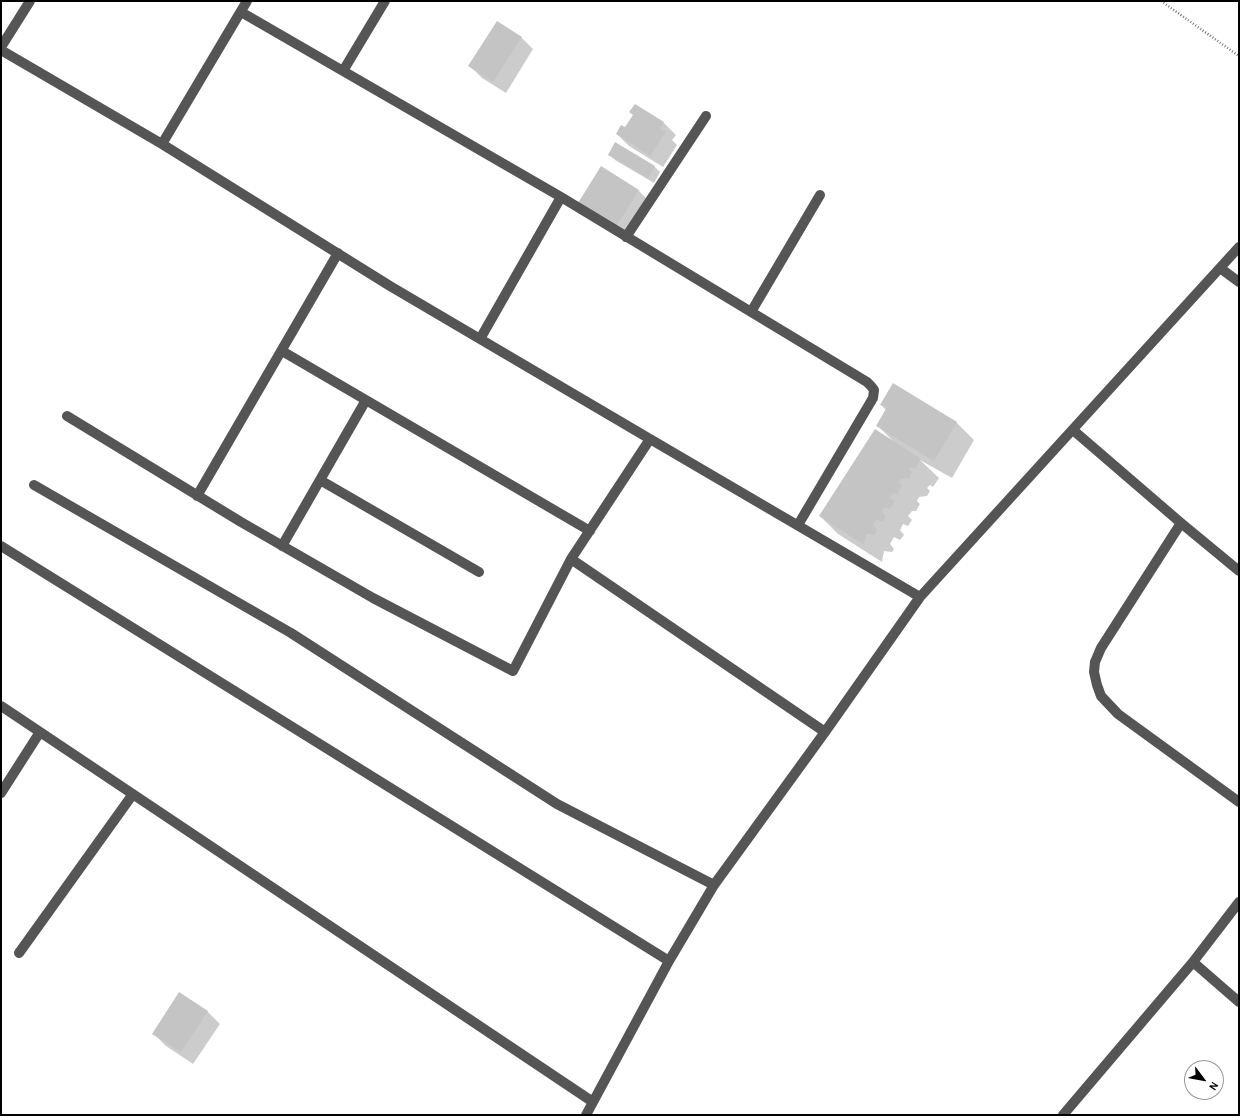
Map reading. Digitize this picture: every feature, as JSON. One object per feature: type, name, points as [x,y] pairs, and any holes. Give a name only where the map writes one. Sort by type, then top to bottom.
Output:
[{"type":"street","points":[[30,1],[1,48],[162,144],[390,286],[920,597]]},
{"type":"street","points":[[162,144],[247,1]]},
{"type":"street","points":[[344,70],[385,1]]},
{"type":"street","points":[[241,12],[344,70],[561,197],[867,382],[874,390],[872,398],[798,525]]},
{"type":"street","points":[[626,237],[706,116]]},
{"type":"street","points":[[751,312],[820,195]]},
{"type":"street","points":[[480,339],[561,197]]},
{"type":"street","points":[[586,1115],[668,961],[714,885],[825,732],[920,597],[1239,247]]},
{"type":"street","points":[[197,496],[338,253]]},
{"type":"street","points":[[1220,268],[1239,282]]},
{"type":"street","points":[[282,351],[590,531]]},
{"type":"street","points":[[282,546],[366,400]]},
{"type":"street","points":[[67,416],[282,546],[373,598],[513,671],[571,559],[650,439]]},
{"type":"street","points":[[1073,430],[1239,571]]},
{"type":"street","points":[[320,480],[479,572]]},
{"type":"street","points":[[34,485],[291,633],[557,804],[714,885]]},
{"type":"street","points":[[1181,523],[1101,648],[1095,662],[1094,672],[1101,696],[1118,714],[1239,802]]},
{"type":"street","points":[[1,546],[668,961]]},
{"type":"street","points":[[571,559],[825,732]]},
{"type":"street","points":[[1,706],[593,1102]]},
{"type":"street","points":[[1,793],[40,732]]},
{"type":"street","points":[[19,952],[133,794]]},
{"type":"street","points":[[1063,1115],[1194,962],[1239,902]]},
{"type":"street","points":[[1194,962],[1239,1002]]},
{"type":"path","points":[[1161,1],[1239,56]]},
{"type":"building","points":[[497,21],[522,37],[493,82],[468,66]]},
{"type":"building","points":[[635,104],[664,122],[660,129],[666,132],[650,156],[616,134],[621,125],[625,127],[633,115],[629,112]]},
{"type":"building","points":[[615,142],[655,166],[648,178],[608,155]]},
{"type":"building","points":[[601,166],[639,190],[616,227],[578,203]]},
{"type":"building","points":[[893,383],[957,422],[934,461],[876,426],[887,407],[880,405]]},
{"type":"building","points":[[875,429],[921,459],[915,469],[911,467],[909,470],[912,472],[909,478],[901,479],[899,482],[902,485],[898,494],[893,493],[890,498],[895,501],[890,509],[885,507],[882,511],[886,517],[882,522],[876,519],[873,525],[877,530],[874,535],[866,534],[864,545],[819,516]]},
{"type":"building","points":[[179,992],[208,1011],[181,1052],[152,1034]]}]
